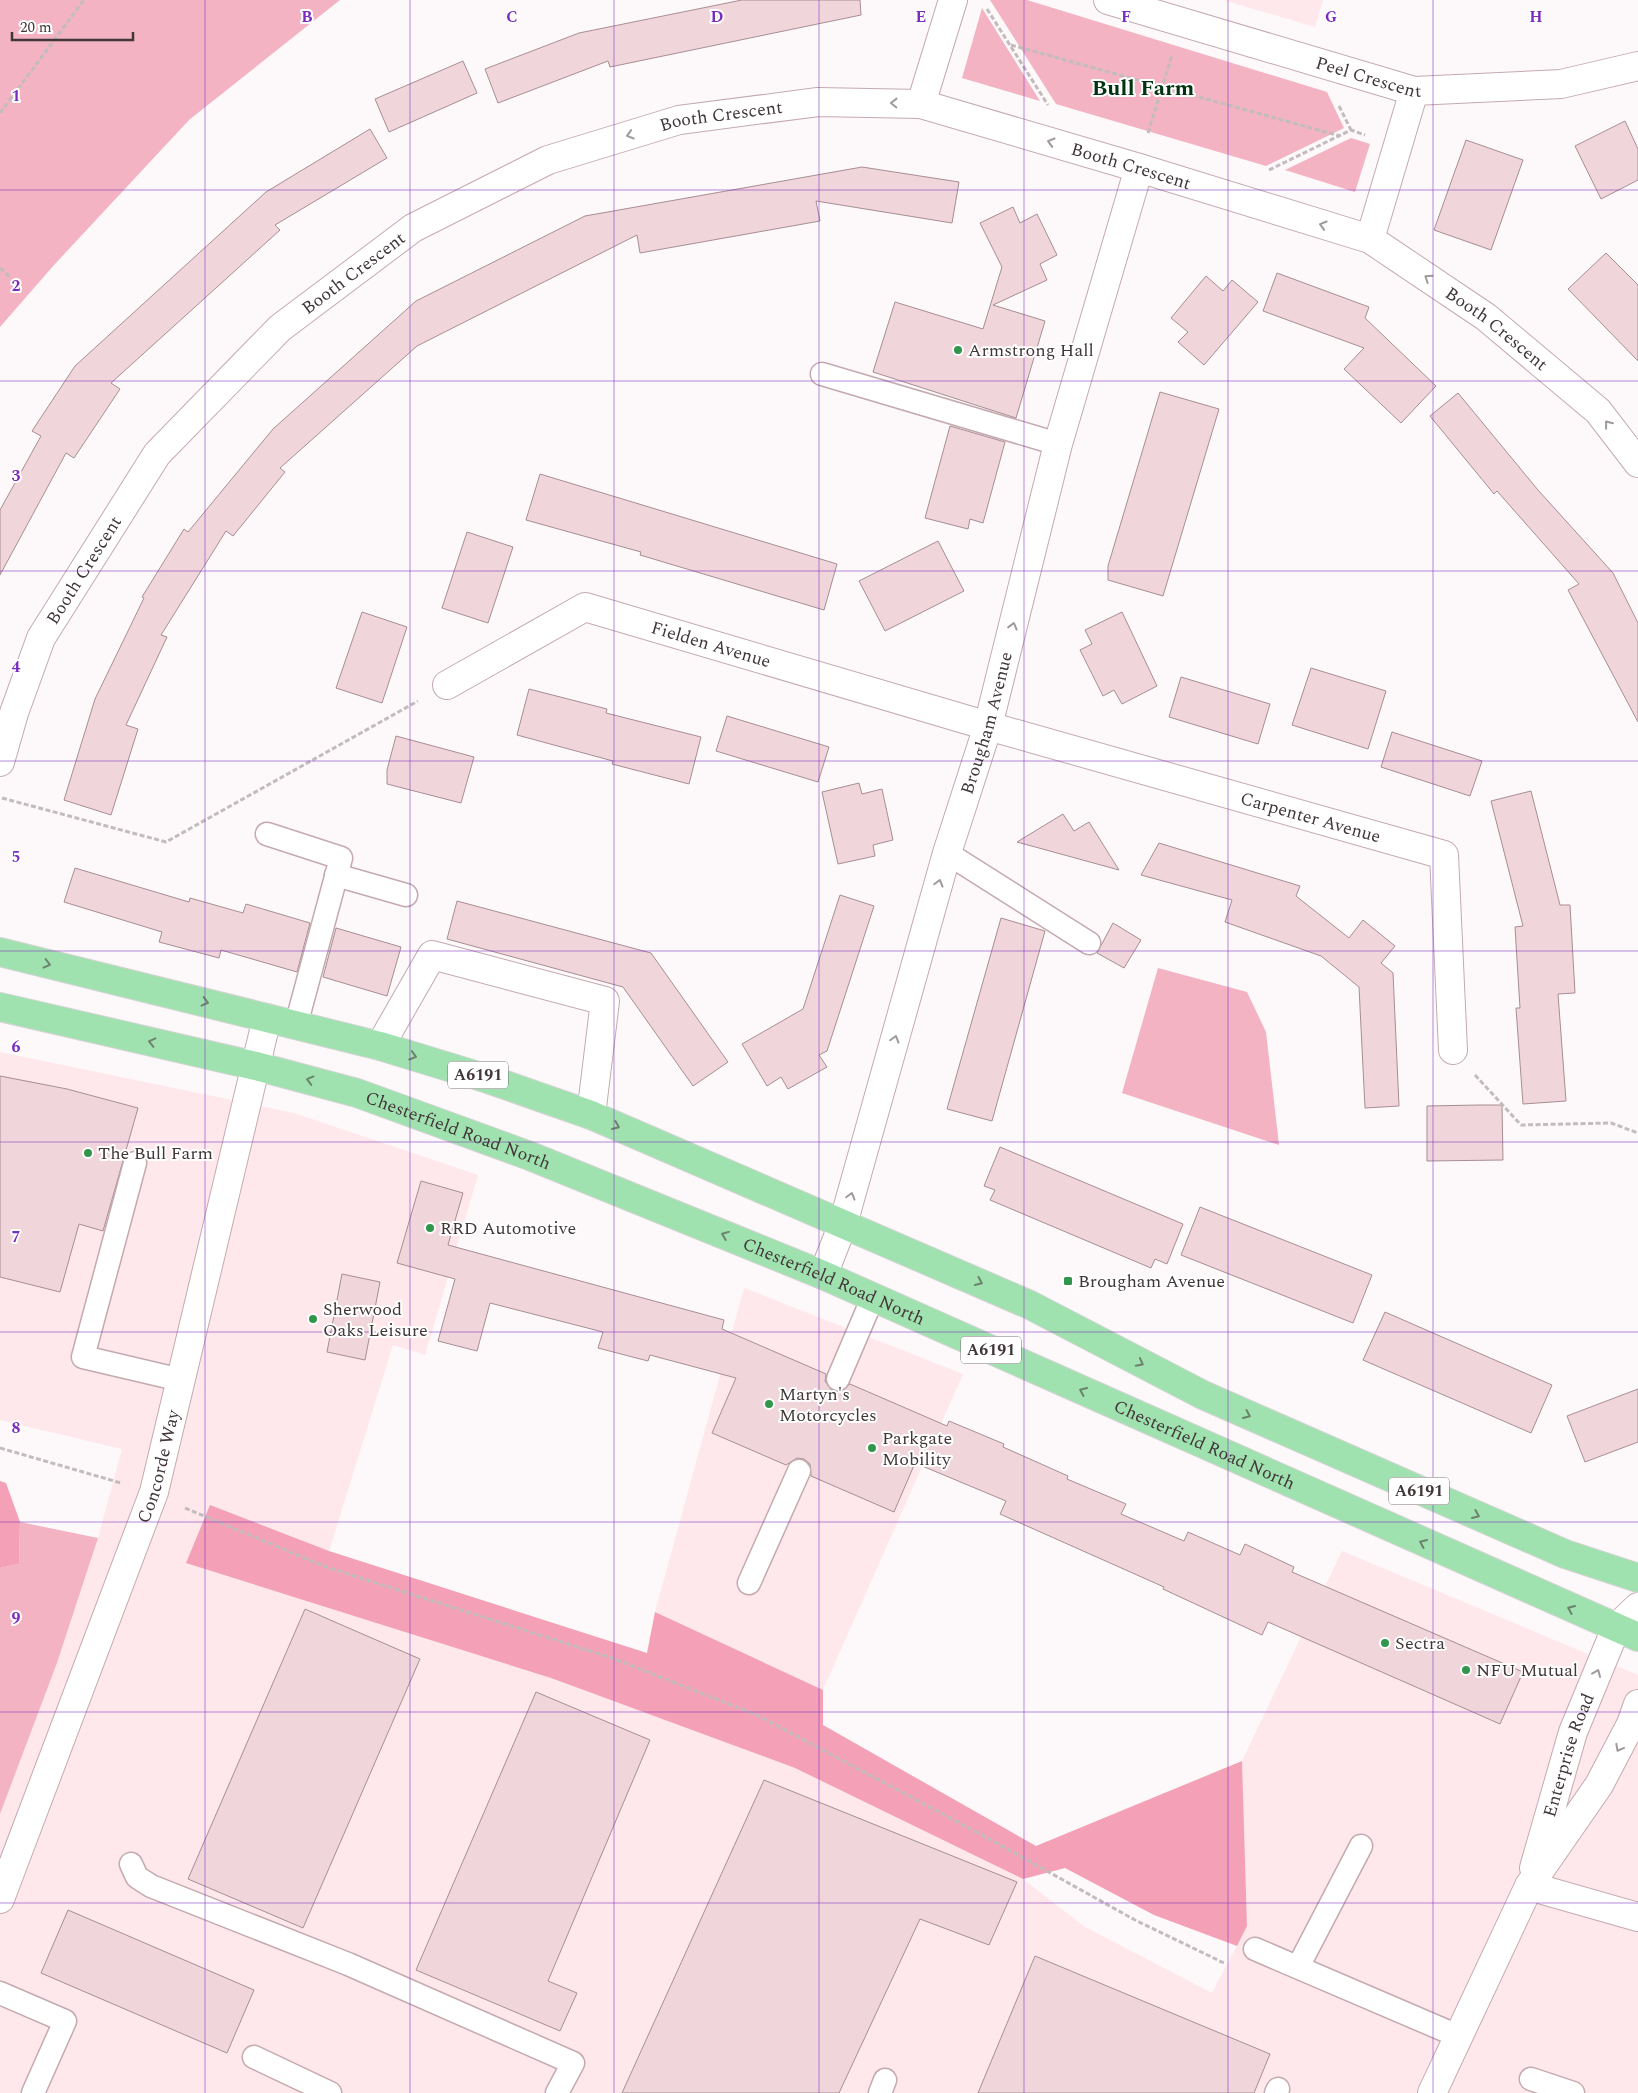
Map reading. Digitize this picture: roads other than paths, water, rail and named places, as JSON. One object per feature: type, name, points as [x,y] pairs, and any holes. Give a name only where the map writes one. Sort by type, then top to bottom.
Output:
[{"type":"main road","name":"A6191","points":[[0,952],[380,1046],[488,1079],[591,1115],[1030,1305],[1203,1396],[1565,1554],[1638,1578]]},
{"type":"main road","name":"Chesterfield Road North","points":[[0,1006],[256,1066],[357,1093],[521,1152],[823,1275],[1627,1633]]},
{"type":"street","points":[[921,104],[953,0]]},
{"type":"street","name":"Peel Crescent","points":[[1108,0],[1414,91],[1561,84],[1638,66]]},
{"type":"street","points":[[1370,240],[1414,91]]},
{"type":"street","name":"Booth Crescent","points":[[0,762],[14,713],[42,638],[157,454],[280,328],[413,228],[548,160],[679,120],[818,102],[921,104],[1139,168],[1370,240],[1486,317],[1598,411],[1638,462]]},
{"type":"street","name":"Brougham Avenue","points":[[823,1275],[843,1224],[947,853],[988,726],[1058,444],[1139,168]]},
{"type":"street","name":"Fielden Avenue","points":[[447,685],[585,607],[988,726]]},
{"type":"street","name":"Carpenter Avenue","points":[[988,726],[1444,855],[1453,1050]]},
{"type":"street","points":[[380,1046],[432,955],[605,1001],[591,1115]]},
{"type":"street","name":"Concorde Way","points":[[0,1898],[154,1492],[267,1018]]},
{"type":"street","points":[[1627,1633],[1638,1607]]},
{"type":"street","name":"Enterprise Road","points":[[1529,1886],[1566,1748],[1627,1633]]},
{"type":"street","name":"Enterprise Road","points":[[1432,2093],[1529,1886],[1599,1785],[1631,1724],[1638,1704]]},
{"type":"street","points":[[1529,1886],[1638,1917]]},
{"type":"lane","points":[[822,374],[1058,444]]},
{"type":"lane","points":[[267,834],[341,858],[296,1025]]},
{"type":"lane","points":[[947,853],[1089,943]]},
{"type":"lane","points":[[336,875],[406,896]]},
{"type":"lane","points":[[135,1162],[83,1357],[181,1380]]},
{"type":"lane","points":[[838,1379],[873,1297]]},
{"type":"lane","points":[[749,1583],[799,1471]]},
{"type":"lane","points":[[1298,1967],[1361,1846]]},
{"type":"lane","points":[[131,1864],[137,1877],[152,1886],[348,1964],[573,2063],[557,2093]]},
{"type":"lane","points":[[1256,1949],[1458,2036]]},
{"type":"lane","points":[[0,1993],[64,2021],[33,2093]]},
{"type":"lane","points":[[254,2057],[330,2093]]},
{"type":"lane","points":[[1531,2080],[1573,2093]]},
{"type":"place","name":"Armstrong Hall","points":[[958,350]]},
{"type":"place","name":"The Bull Farm","points":[[88,1153]]},
{"type":"place","name":"RRD Automotive","points":[[430,1228]]},
{"type":"place","name":"Brougham Avenue","points":[[1068,1281]]},
{"type":"place","name":"Sherwood Oaks Leisure","points":[[313,1319]]},
{"type":"place","name":"Martyn's Motorcycles","points":[[769,1404]]},
{"type":"place","name":"Parkgate Mobility","points":[[872,1448]]},
{"type":"place","name":"Sectra","points":[[1385,1643]]},
{"type":"place","name":"NFU Mutual","points":[[1466,1670]]},
{"type":"district","name":"Bull Farm","points":[[1143,88]]}]
